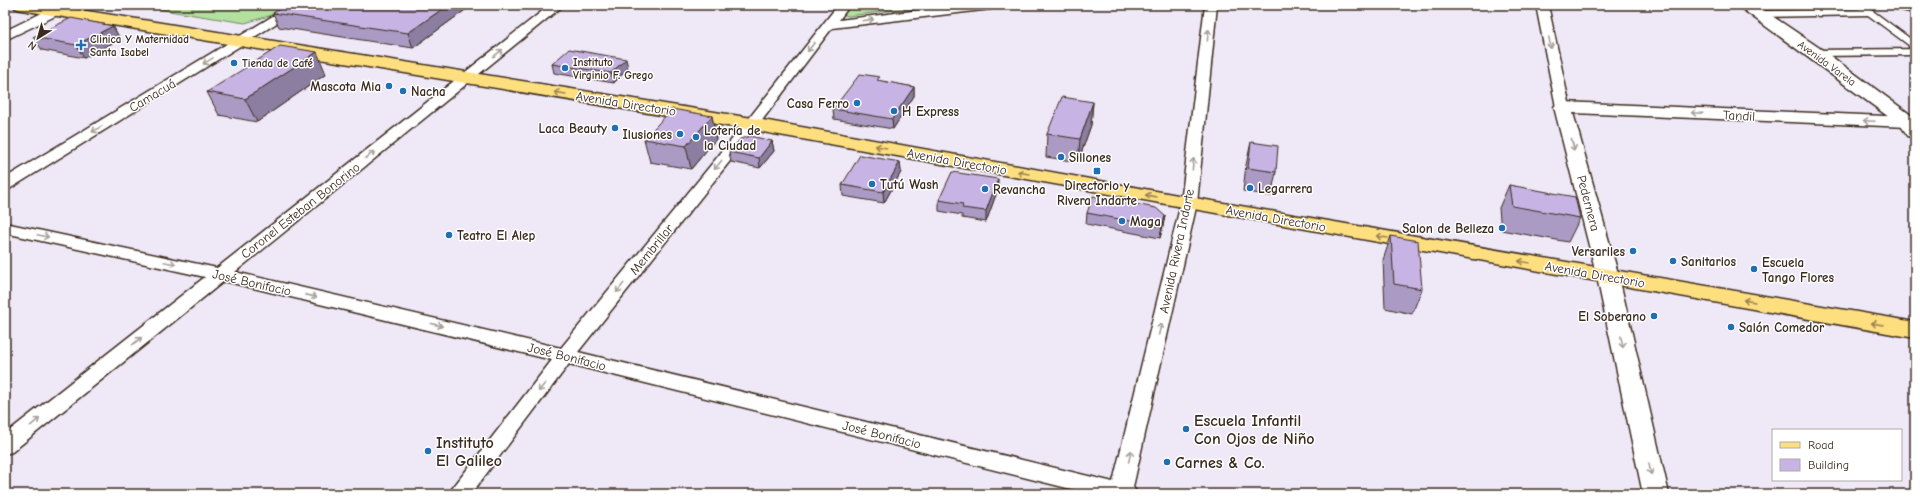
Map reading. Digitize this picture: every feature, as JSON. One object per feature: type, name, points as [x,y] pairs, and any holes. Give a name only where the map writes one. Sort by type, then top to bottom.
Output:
[{"type":"main road","name":"Avenida Directorio","points":[[21,5],[62,8],[241,41],[752,124],[1189,203],[1915,330]]},
{"type":"main road","name":"Avenida Varela","points":[[1751,9],[1815,53],[1913,126]]},
{"type":"street","name":"Camacuá","points":[[5,185],[300,5]]},
{"type":"street","name":"Coronel Esteban Bonorino","points":[[5,446],[558,5]]},
{"type":"street","name":"Membrillar","points":[[459,494],[566,356],[752,124],[844,5]]},
{"type":"street","points":[[829,25],[991,5]]},
{"type":"street","name":"Avenida Rivera Indarte","points":[[1123,494],[1189,203],[1212,5]]},
{"type":"street","name":"Pedernera","points":[[1542,5],[1563,107],[1608,276],[1656,494]]},
{"type":"street","points":[[5,36],[62,8]]},
{"type":"street","name":"Tandil","points":[[1563,107],[1913,126]]},
{"type":"street","name":"José Bonifacio","points":[[5,228],[220,274],[566,356],[1123,494]]},
{"type":"lane","points":[[1815,53],[1911,52],[1913,49],[1911,42],[1861,6],[1864,5]]},
{"type":"lane","points":[[1894,5],[1915,10]]},
{"type":"lane","points":[[1751,9],[1868,12]]},
{"type":"green space","points":[[131,5],[288,5],[269,16],[245,23]]},
{"type":"green space","points":[[848,5],[915,5],[910,8],[848,16],[842,14]]},
{"type":"building","points":[[286,5],[448,5],[408,33],[273,13]]},
{"type":"building","points":[[71,18],[113,26],[76,45],[33,37]]},
{"type":"building","points":[[280,46],[317,52],[245,99],[207,92]]},
{"type":"building","points":[[569,49],[626,59],[611,73],[552,64]]},
{"type":"building","points":[[860,74],[880,77],[877,80],[914,87],[892,119],[833,109]]},
{"type":"building","points":[[1062,97],[1093,102],[1080,139],[1047,134]]},
{"type":"building","points":[[672,109],[712,116],[686,146],[644,139]]},
{"type":"building","points":[[750,136],[772,141],[759,158],[729,152],[740,139]]},
{"type":"building","points":[[1251,142],[1278,146],[1276,172],[1248,168]]},
{"type":"building","points":[[860,155],[900,162],[883,192],[842,185]]},
{"type":"building","points":[[952,172],[998,179],[986,211],[962,208],[963,204],[939,200]]},
{"type":"building","points":[[1509,185],[1575,197],[1580,218],[1512,206]]},
{"type":"building","points":[[1093,196],[1156,208],[1165,216],[1162,227],[1087,213]]},
{"type":"building","points":[[1391,236],[1418,241],[1422,289],[1394,284]]},
{"type":"place","name":"Clinica Y Maternidad Santa Isabel","points":[[81,45]]},
{"type":"place","name":"Tienda de Café","points":[[234,63]]},
{"type":"place","name":"Instituto Virginio F. Grego","points":[[565,68]]},
{"type":"place","name":"Mascota Mia","points":[[389,86]]},
{"type":"place","name":"Nacha","points":[[403,91]]},
{"type":"place","name":"Casa Ferro","points":[[857,103]]},
{"type":"place","name":"H Express","points":[[894,111]]},
{"type":"place","name":"Laca Beauty","points":[[615,128]]},
{"type":"place","name":"Ilusiones","points":[[680,134]]},
{"type":"place","name":"Lotería de la Ciudad","points":[[696,137]]},
{"type":"place","name":"Sillones","points":[[1061,157]]},
{"type":"place","name":"Directorio y Rivera Indarte","points":[[1097,171]]},
{"type":"place","name":"Tutú Wash","points":[[872,184]]},
{"type":"place","name":"Legarrera","points":[[1250,188]]},
{"type":"place","name":"Revancha","points":[[985,189]]},
{"type":"place","name":"Maga","points":[[1122,221]]},
{"type":"place","name":"Salon de Belleza","points":[[1502,228]]},
{"type":"place","name":"Teatro El Alep","points":[[449,235]]},
{"type":"place","name":"Versariles","points":[[1633,251]]},
{"type":"place","name":"Sanitarios","points":[[1673,261]]},
{"type":"place","name":"Escuela Tango Flores","points":[[1754,269]]},
{"type":"place","name":"El Soberano","points":[[1654,316]]},
{"type":"place","name":"Salón Comedor","points":[[1731,327]]},
{"type":"place","name":"Escuela Infantil Con Ojos de Niño","points":[[1186,429]]},
{"type":"place","name":"Instituto El Galileo","points":[[428,451]]},
{"type":"place","name":"Carnes & Co.","points":[[1167,462]]}]
